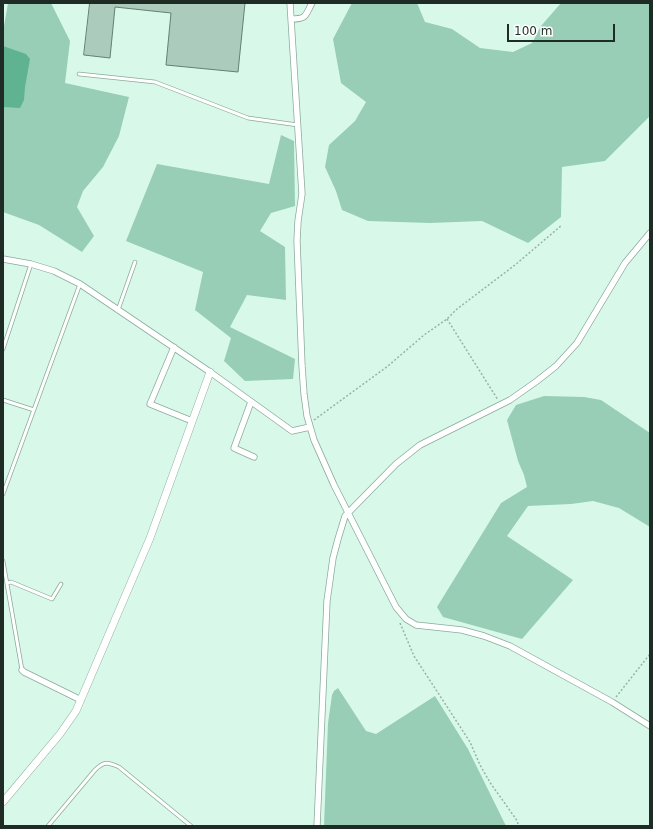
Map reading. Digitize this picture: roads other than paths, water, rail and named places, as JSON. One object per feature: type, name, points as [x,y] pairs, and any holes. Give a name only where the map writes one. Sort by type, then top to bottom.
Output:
[{"type":"street","points":[[290,3],[302,194],[297,241],[304,394],[309,425],[340,499],[396,607],[406,619],[416,625],[462,630],[484,636],[510,646],[612,702],[650,726]]},
{"type":"street","points":[[291,19],[302,19],[306,16],[312,3]]},
{"type":"street","points":[[317,826],[328,601],[338,539],[345,516],[396,464],[420,445],[520,394],[538,381],[565,357],[581,336],[625,263],[650,233]]},
{"type":"street","points":[[3,259],[30,264],[54,271],[80,284],[174,347],[292,431],[309,425]]},
{"type":"street","points":[[174,347],[150,404],[192,421]]},
{"type":"street","points":[[3,802],[60,734],[76,711],[150,538],[210,372]]},
{"type":"street","points":[[251,402],[234,448],[254,457]]},
{"type":"street","points":[[22,670],[81,700]]},
{"type":"lane","points":[[79,74],[155,82],[248,118],[298,126]]},
{"type":"lane","points":[[118,310],[135,262]]},
{"type":"lane","points":[[3,349],[30,264]]},
{"type":"lane","points":[[3,494],[80,284]]},
{"type":"lane","points":[[3,400],[34,410]]},
{"type":"lane","points":[[3,561],[22,670]]},
{"type":"lane","points":[[7,582],[11,582],[52,599],[61,584]]},
{"type":"lane","points":[[48,826],[95,770],[100,765],[109,763],[119,767],[191,826]]}]
